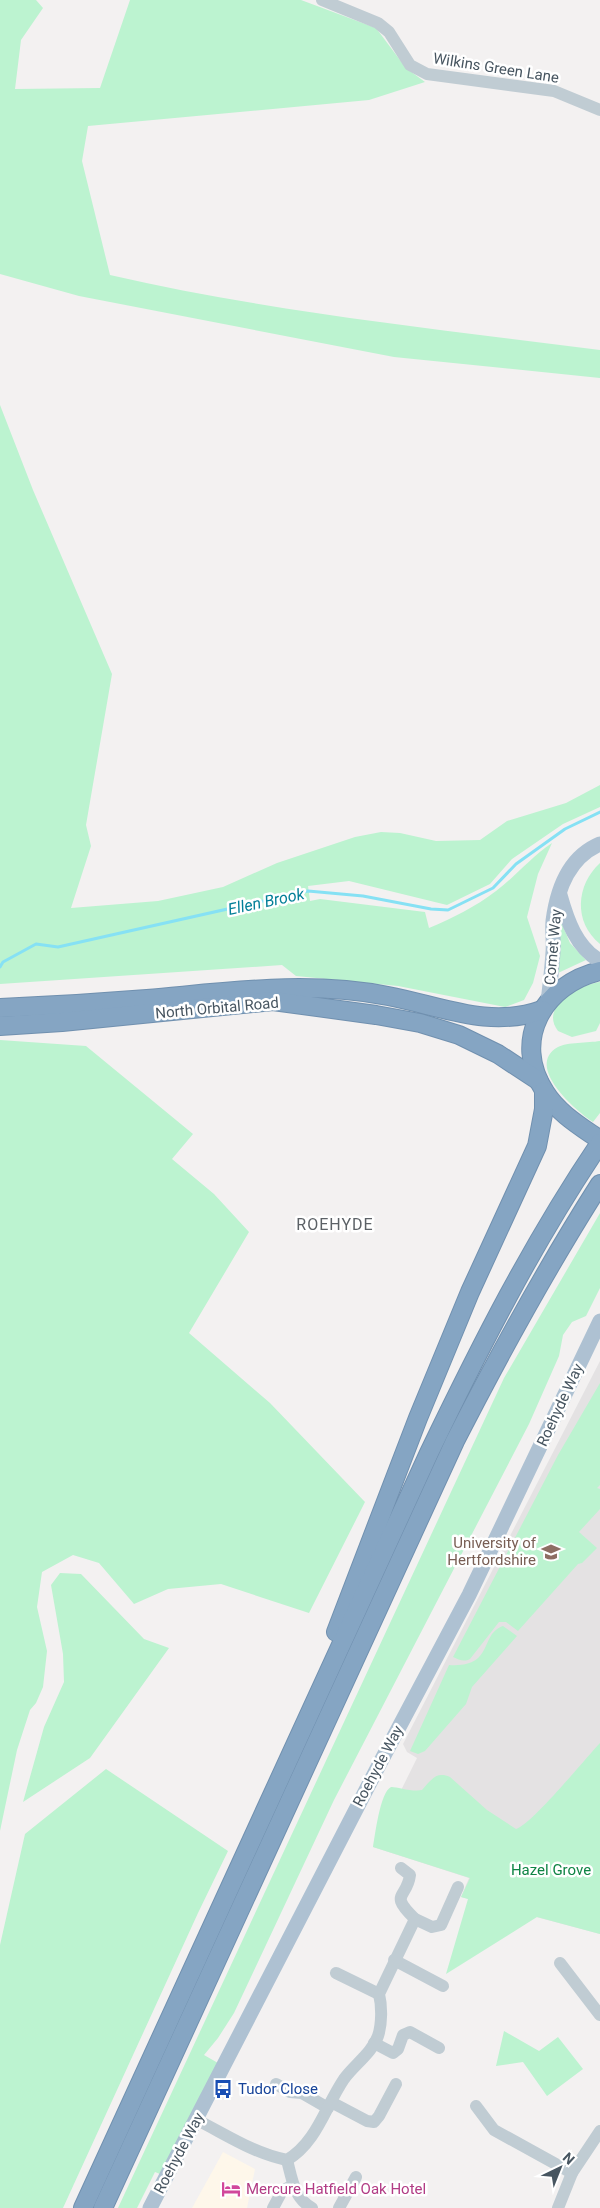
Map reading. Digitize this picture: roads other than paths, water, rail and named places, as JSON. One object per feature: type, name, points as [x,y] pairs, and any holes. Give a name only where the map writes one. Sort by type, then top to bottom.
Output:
[{"type":"highway","points":[[318,1695],[329,1652],[350,1592],[418,1418],[470,1292],[537,1146],[544,1109],[542,1086],[532,1057],[532,1045],[536,1027],[545,1006],[558,990],[571,981],[600,971]]},
{"type":"highway","name":"North Orbital Road","points":[[0,1008],[138,999],[256,988],[296,987],[341,989],[385,995],[498,1019],[527,1016],[545,1006]]},
{"type":"highway","name":"North Orbital Road","points":[[0,1026],[62,1022],[273,1001],[376,1015],[420,1024],[459,1035],[498,1054],[542,1086]]},
{"type":"highway","points":[[83,2208],[479,1349],[514,1282],[573,1183],[600,1142],[566,1115],[542,1086]]},
{"type":"highway","points":[[103,2208],[455,1441],[496,1361],[540,1282],[600,1184]]},
{"type":"main road","name":"Comet Way","points":[[545,1006],[553,952],[553,922],[559,893],[566,875],[581,854],[600,844]]},
{"type":"main road","name":"Comet Way","points":[[559,893],[568,923],[580,943],[600,961]]},
{"type":"main road","name":"Roehyde Way","points":[[150,2208],[469,1595],[596,1340],[600,1321]]},
{"type":"street","name":"Wilkins Green Lane","points":[[322,0],[378,24],[389,32],[410,66],[427,74],[554,91],[600,110]]},
{"type":"street","points":[[401,1868],[410,1875],[400,1897],[402,1904],[415,1919],[432,1927],[440,1925],[458,1887]]},
{"type":"street","points":[[197,2120],[264,2155],[287,2160],[298,2154],[307,2144],[344,2079],[374,2043],[379,2034],[381,2004],[379,1994],[415,1919]]},
{"type":"street","points":[[394,1960],[443,1986]]},
{"type":"street","points":[[560,1963],[600,2015]]},
{"type":"street","points":[[336,1973],[379,1994]]},
{"type":"street","points":[[374,2043],[393,2053],[398,2049],[403,2035],[410,2032],[439,2048]]},
{"type":"street","points":[[276,2084],[290,2092],[302,2093],[367,2121],[374,2122],[396,2084]]},
{"type":"street","points":[[476,2106],[494,2130],[572,2173]]},
{"type":"street","points":[[558,2208],[572,2173],[600,2131]]},
{"type":"street","points":[[287,2160],[297,2195],[312,2208]]},
{"type":"street","points":[[339,2208],[356,2177]]},
{"type":"street","points":[[272,2208],[282,2191],[294,2185]]},
{"type":"waterway","name":"Ellen Brook","points":[[0,967],[3,962],[36,944],[58,947],[308,891],[363,896],[431,909],[448,910],[493,888],[516,864],[565,829],[600,812]]},
{"type":"place","name":"University of Hertfordshire","points":[[551,1552]]},
{"type":"place","name":"Tudor Close","points":[[223,2089]]},
{"type":"place","name":"Mercure Hatfield Oak Hotel","points":[[231,2189]]},
{"type":"district","name":"ROEHYDE","points":[[335,1224]]},
{"type":"park label","name":"Hazel Grove","points":[[551,1870]]}]
